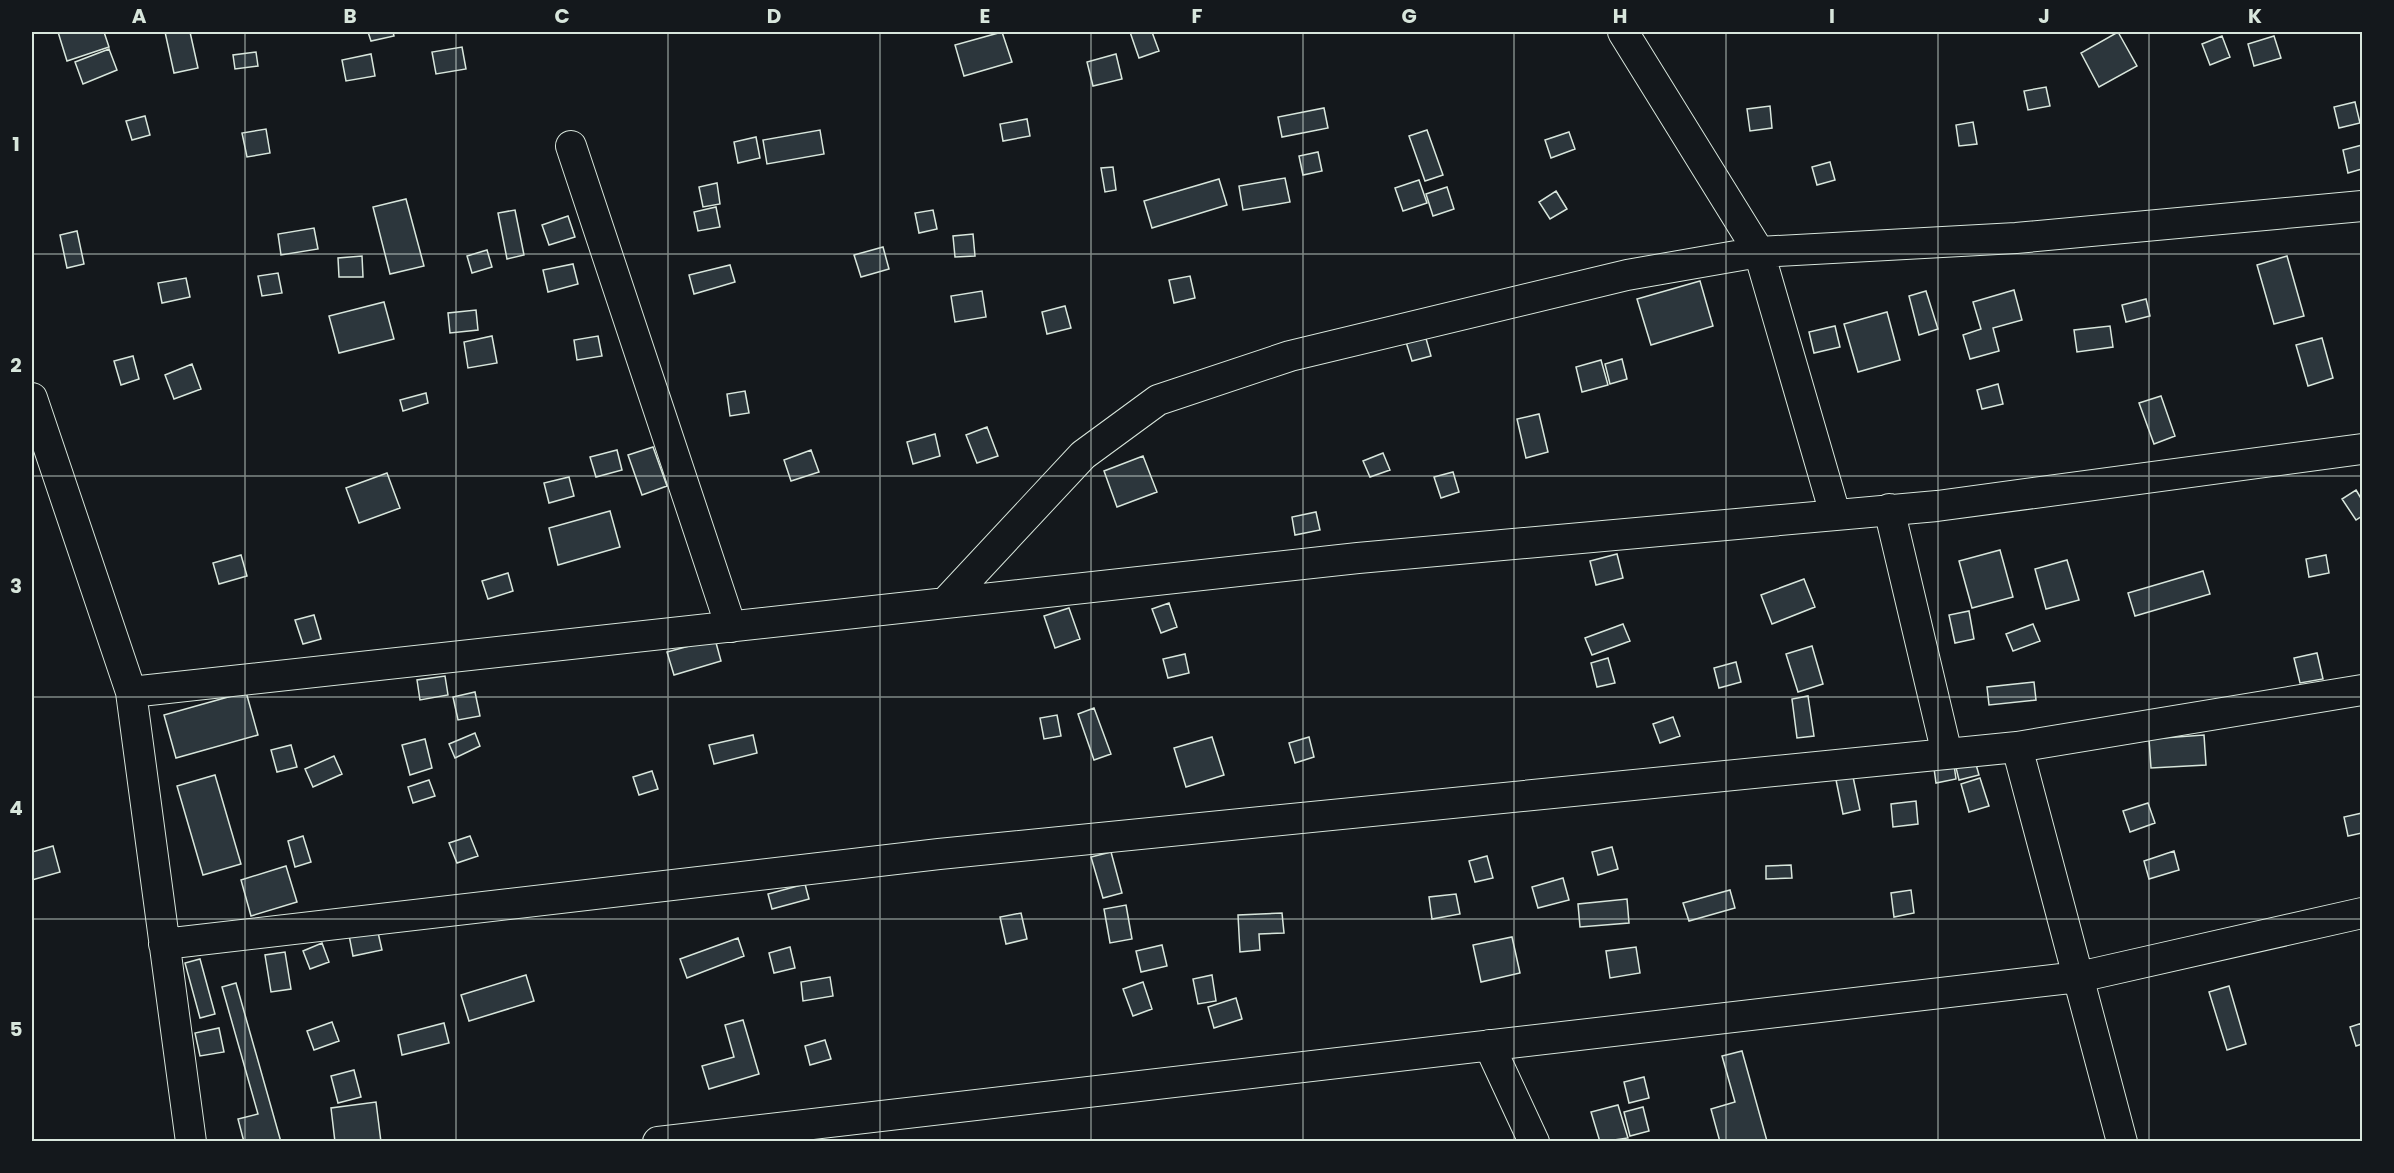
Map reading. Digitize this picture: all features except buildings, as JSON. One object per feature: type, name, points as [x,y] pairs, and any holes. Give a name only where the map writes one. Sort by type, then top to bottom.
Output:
[{"type":"street","points":[[1623,32],[1759,252],[1835,514]]},
{"type":"street","points":[[571,146],[731,627]]},
{"type":"street","points":[[945,603],[1083,455],[1158,399],[1290,356],[1627,275],[1759,252],[2016,238],[2362,206]]},
{"type":"street","points":[[32,398],[131,692],[191,1142]]},
{"type":"street","points":[[131,692],[1358,558],[1937,506],[2362,449]]},
{"type":"street","points":[[1889,509],[1947,754]]},
{"type":"street","points":[[164,944],[939,854],[2018,747],[2362,690]]},
{"type":"street","points":[[2018,747],[2122,1142]]},
{"type":"street","points":[[658,1142],[2079,977],[2362,913]]},
{"type":"street","points":[[1488,1045],[1534,1142]]}]
